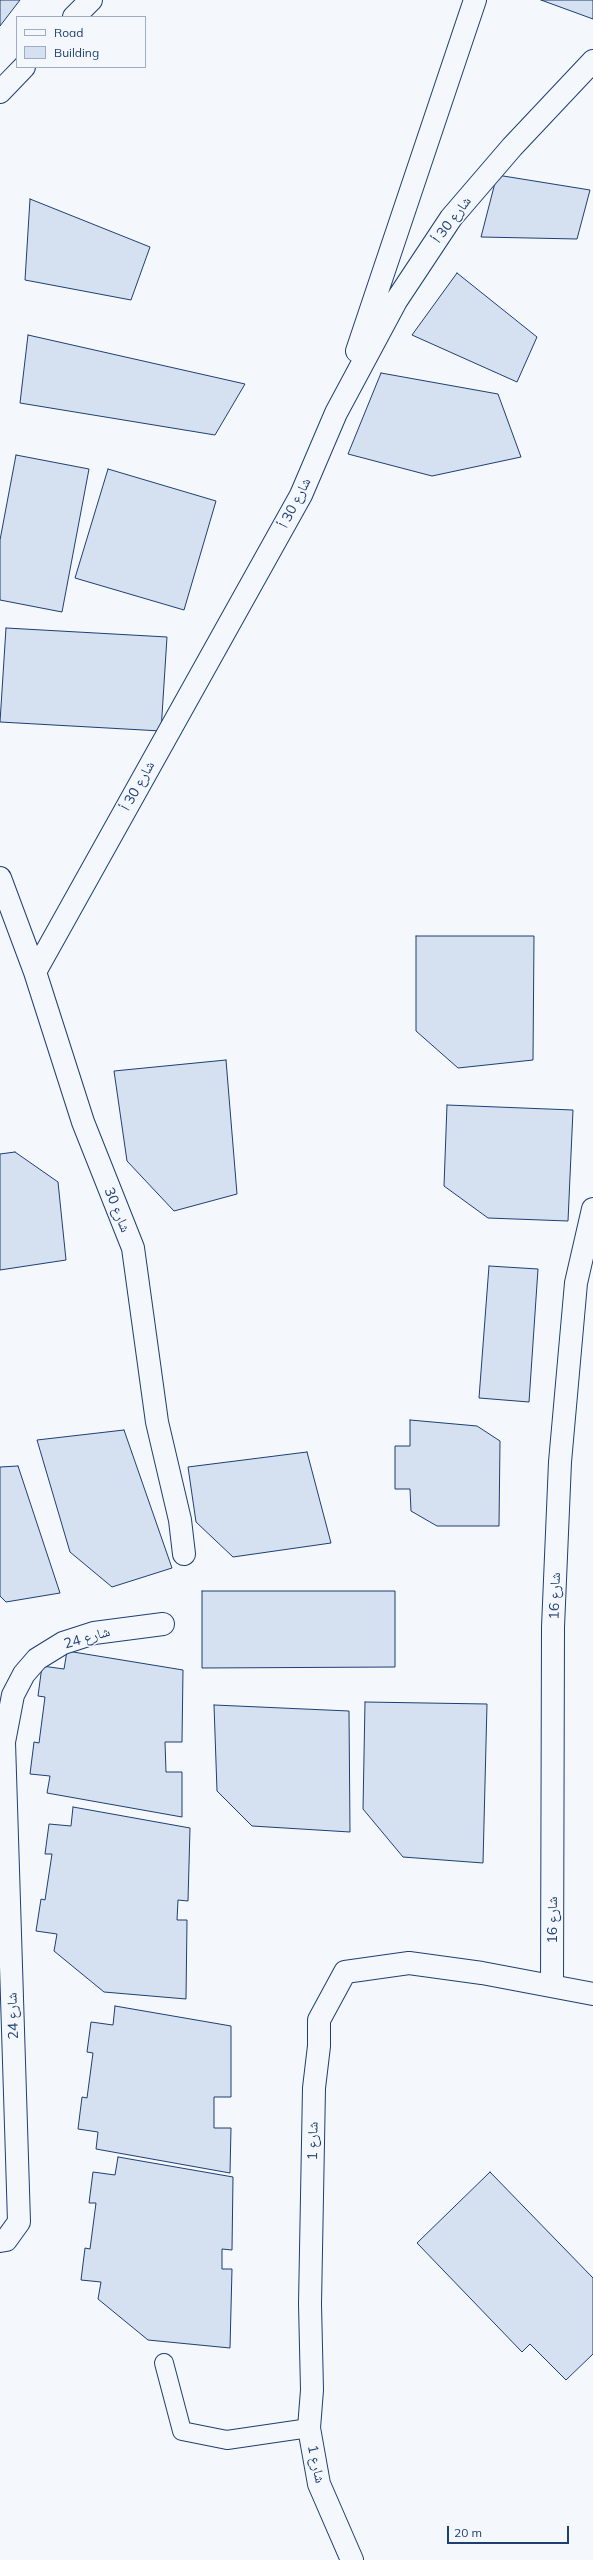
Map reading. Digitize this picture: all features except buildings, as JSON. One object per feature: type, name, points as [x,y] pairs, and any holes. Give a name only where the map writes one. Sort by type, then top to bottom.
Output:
[{"type":"street","points":[[75,16],[91,0]]},
{"type":"street","points":[[336,413],[475,0]]},
{"type":"street","name":"شارع 30 أ","points":[[35,972],[301,495],[336,413],[396,300],[451,218],[512,147],[593,61]]},
{"type":"street","points":[[0,92],[23,68]]},
{"type":"street","name":"شارع 30","points":[[0,878],[35,972],[83,1122],[132,1248],[157,1422],[180,1520],[184,1554]]},
{"type":"street","name":"شارع 16","points":[[552,1985],[553,1627],[560,1462],[576,1283],[593,1209]]},
{"type":"street","name":"شارع 24","points":[[0,2240],[6,2240],[19,2222],[4,1742],[13,1695],[24,1674],[37,1659],[63,1643],[94,1633],[163,1624]]},
{"type":"street","name":"شارع 1","points":[[352,2560],[319,2484],[309,2428],[312,2390],[310,2304],[314,2088],[319,2046],[319,2020],[345,1972],[410,1963],[552,1985],[593,1994]]},
{"type":"lane","points":[[164,2363],[182,2431],[227,2440],[309,2428]]}]
